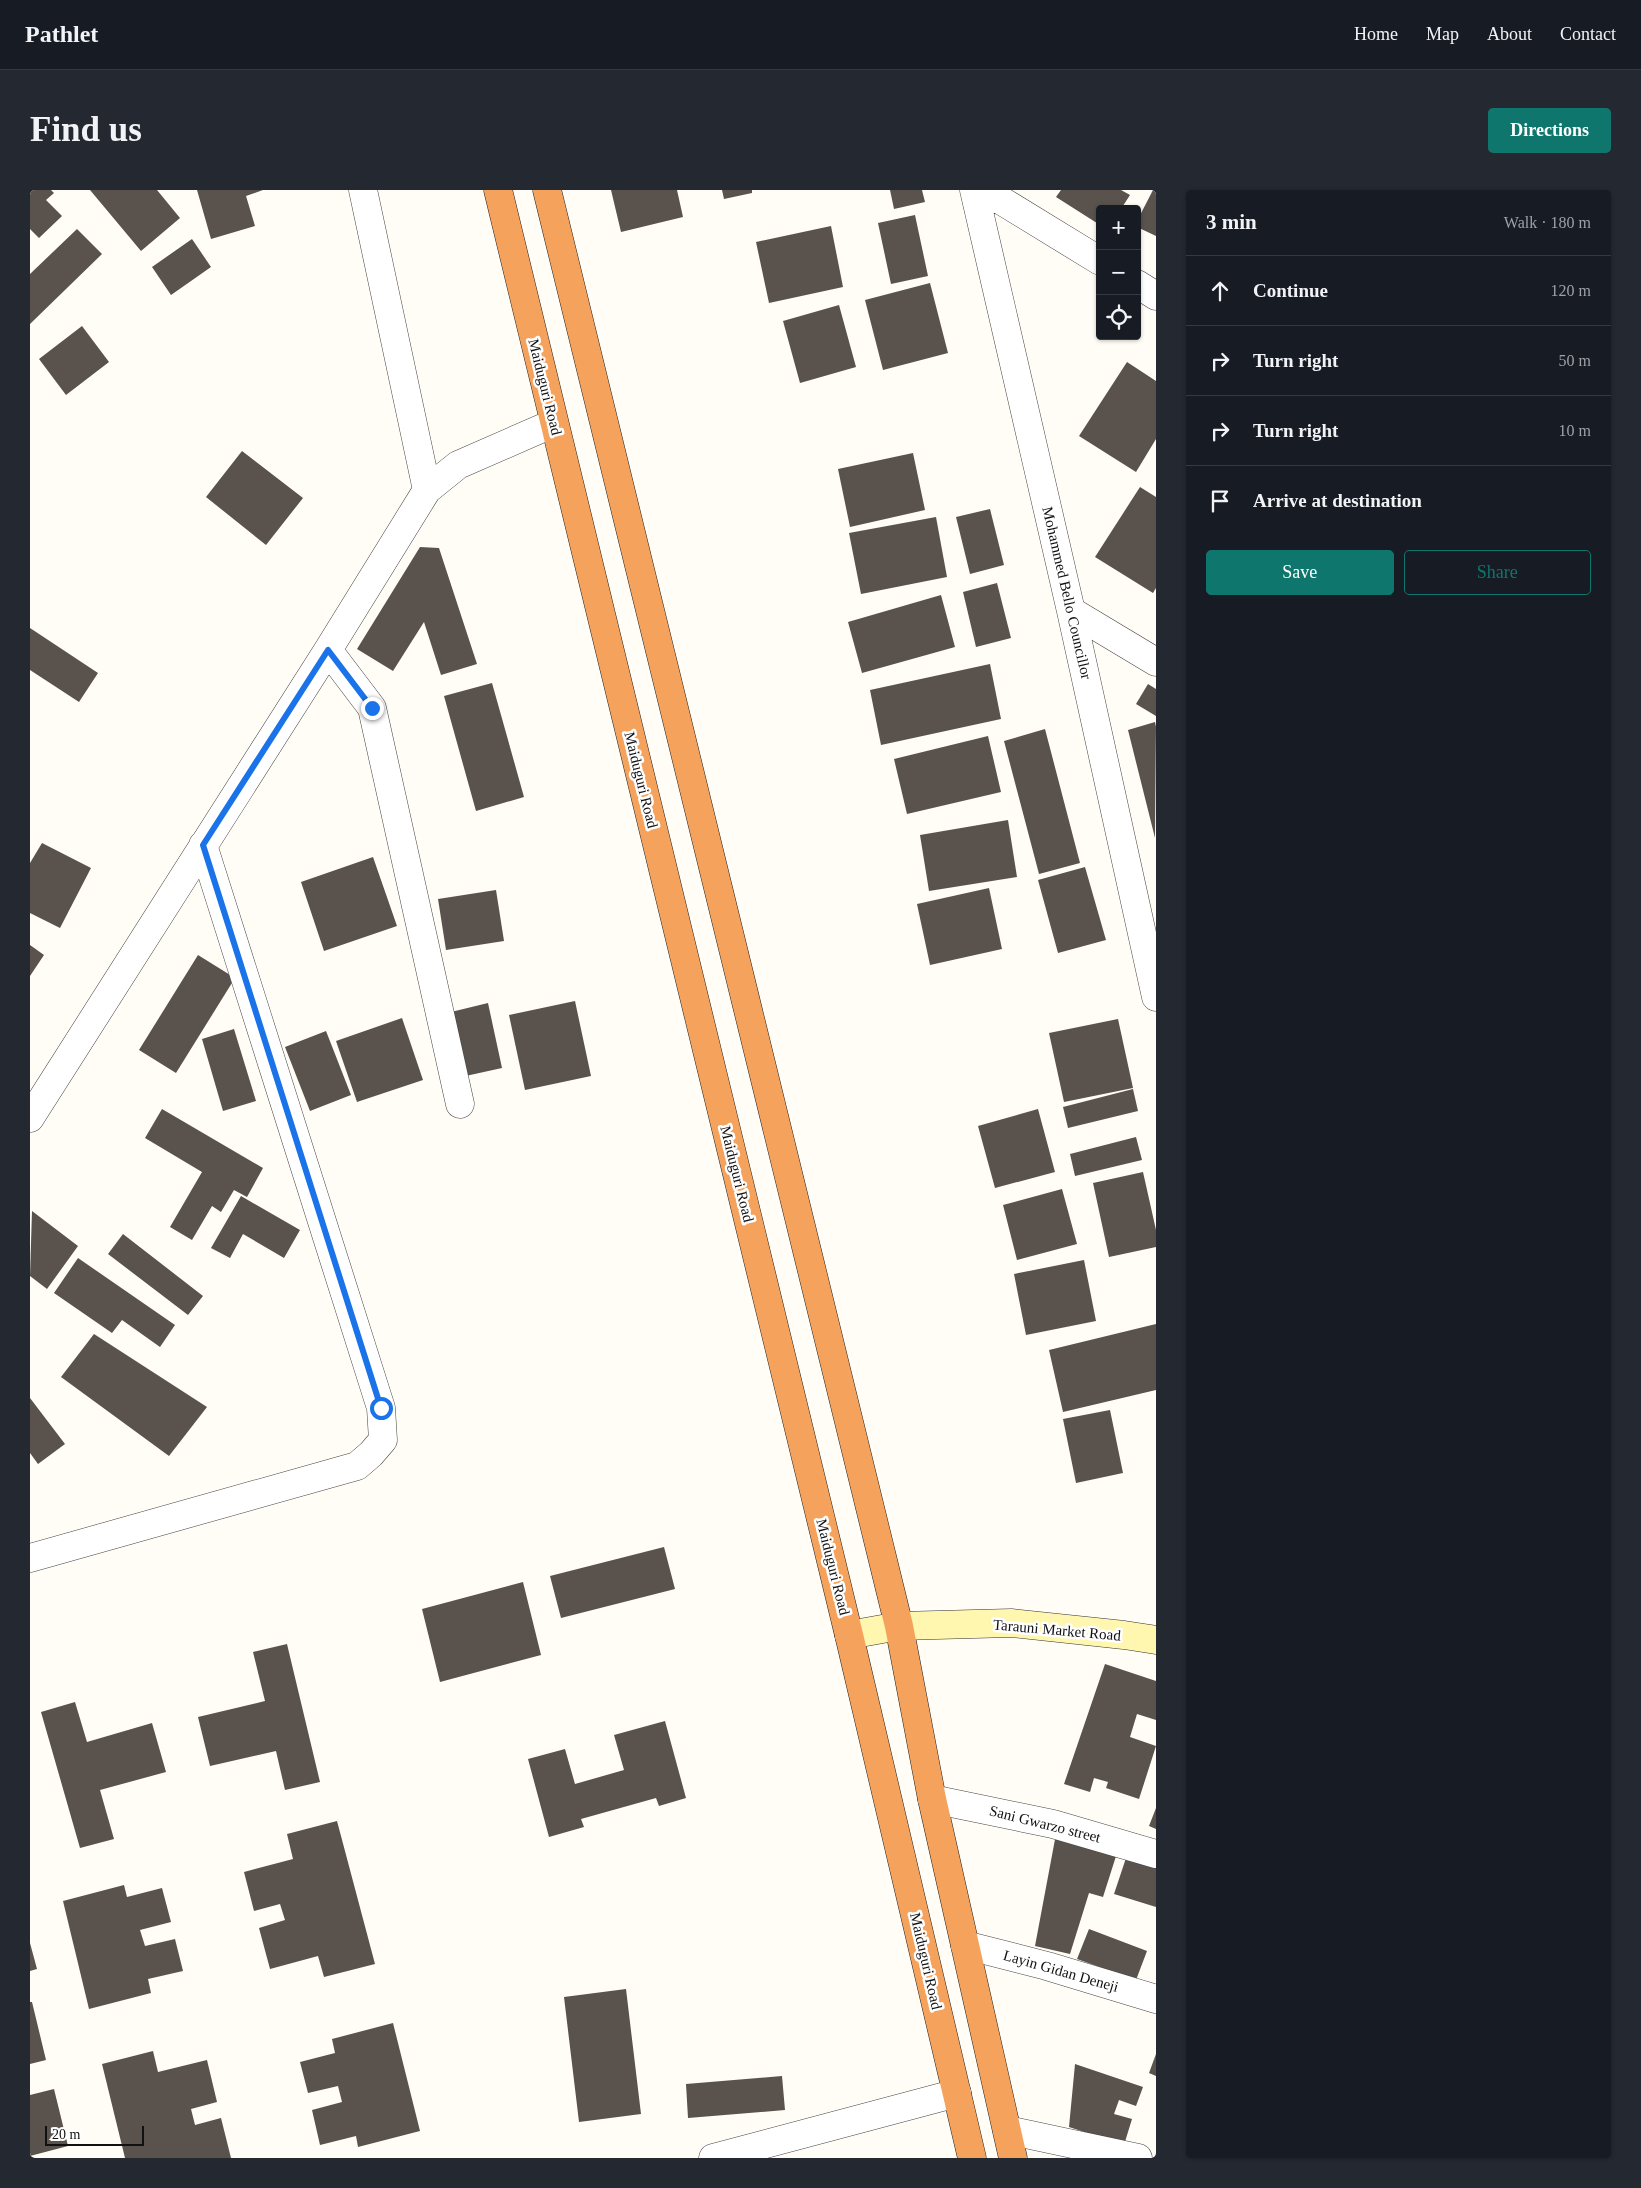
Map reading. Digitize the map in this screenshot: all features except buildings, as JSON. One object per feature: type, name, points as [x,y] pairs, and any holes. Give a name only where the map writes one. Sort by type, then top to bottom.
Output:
[{"type":"highway","name":"Maiduguri Road","points":[[498,190],[849,1635],[972,2158]]},
{"type":"highway","points":[[547,190],[898,1626],[932,1799],[1013,2158]]},
{"type":"street","points":[[363,190],[427,490]]},
{"type":"street","name":"Mohammed Bello Councillor","points":[[974,190],[1072,611],[1156,997]]},
{"type":"street","points":[[984,190],[1096,259]]},
{"type":"street","points":[[1141,287],[1156,296]]},
{"type":"street","points":[[30,1118],[328,650],[427,490],[458,464],[554,423]]},
{"type":"street","points":[[1072,611],[1156,662]]},
{"type":"street","points":[[328,650],[372,708],[460,1104]]},
{"type":"street","points":[[30,1558],[356,1466],[372,1454],[383,1440],[381,1408],[203,845]]},
{"type":"street","name":"Tarauni Market Road","points":[[849,1635],[898,1626],[1011,1623],[1124,1634],[1156,1640]]},
{"type":"street","name":"Sani Gwarzo street","points":[[932,1799],[1053,1824],[1156,1854]]},
{"type":"street","name":"Layin Gidan Deneji","points":[[965,1945],[1047,1966],[1156,1998]]},
{"type":"street","points":[[713,2158],[957,2093]]},
{"type":"street","points":[[1007,2130],[1138,2158]]},
{"type":"route","points":[[372,708],[328,650],[203,845],[381,1408]]}]
